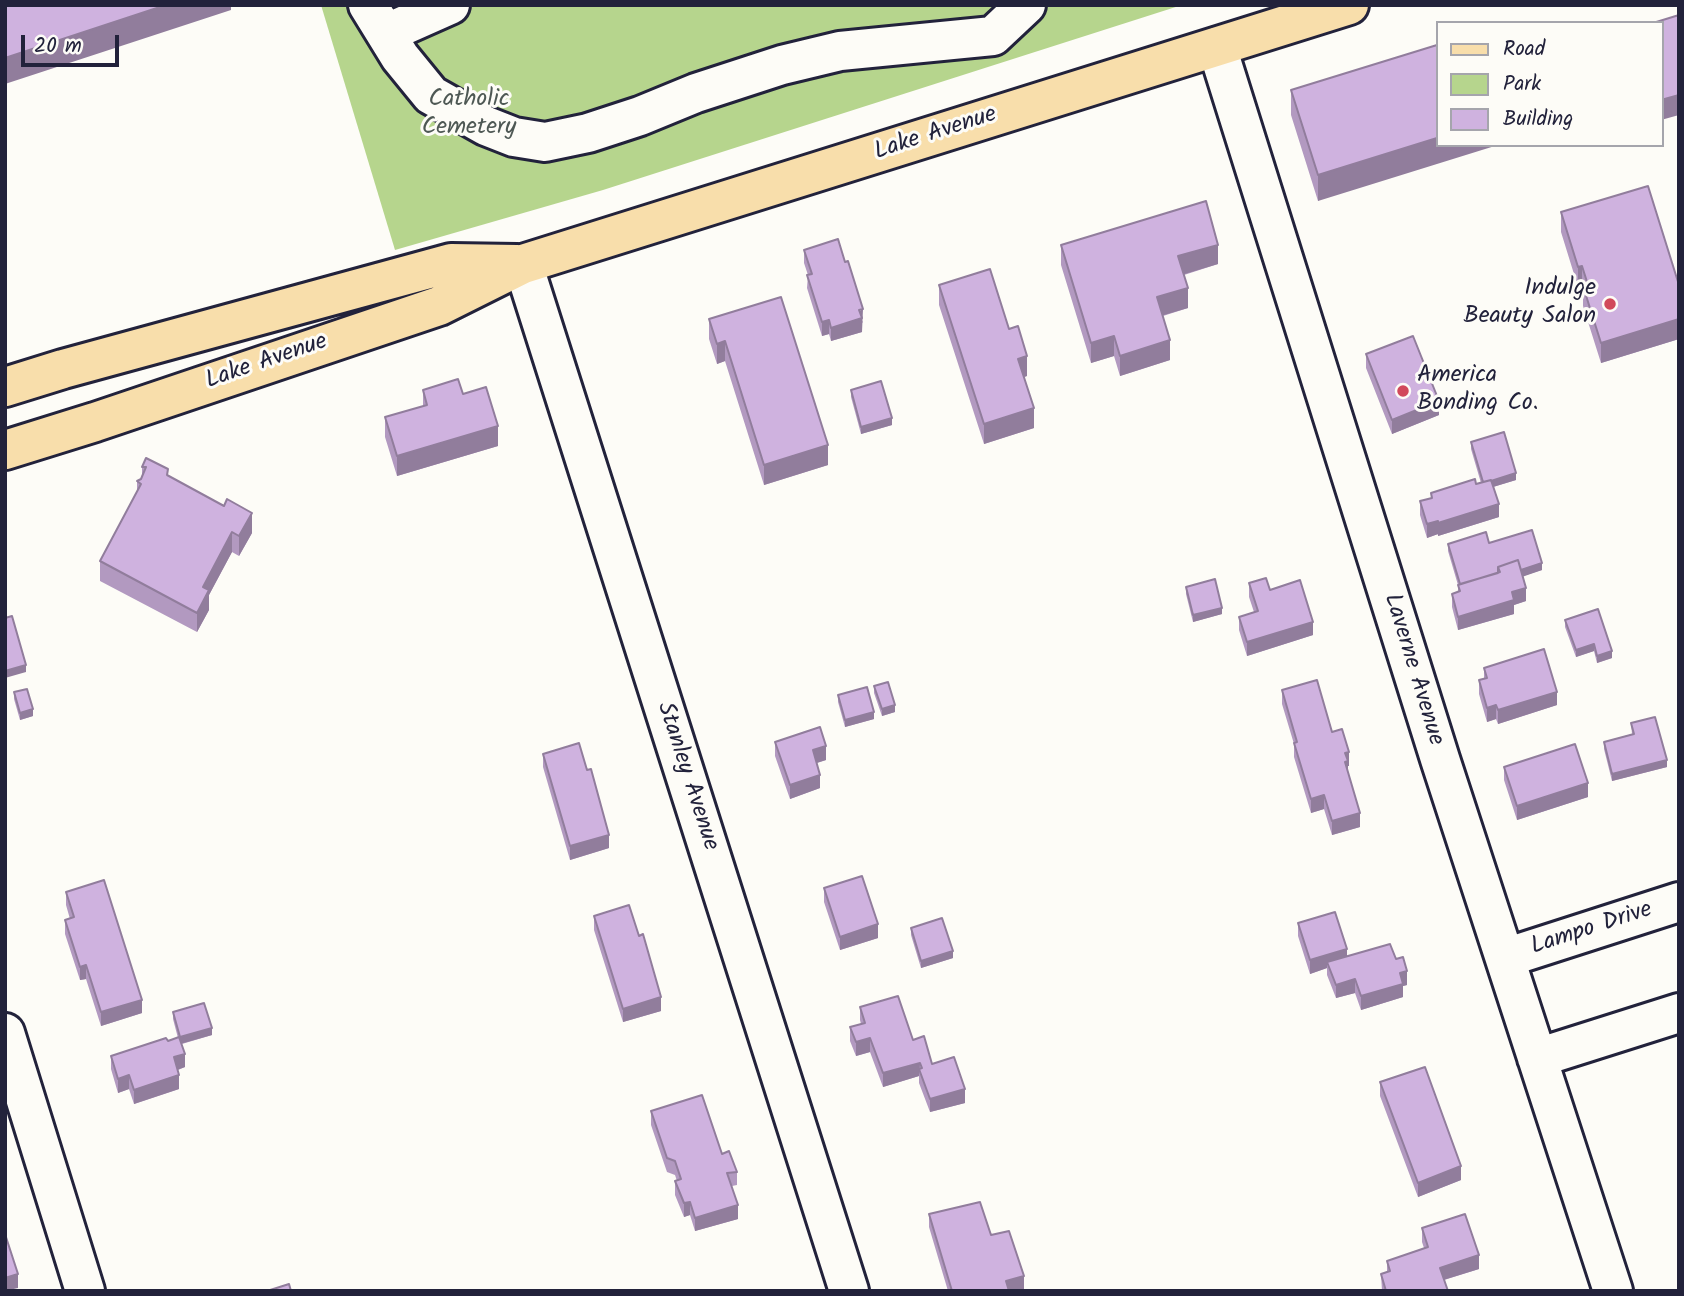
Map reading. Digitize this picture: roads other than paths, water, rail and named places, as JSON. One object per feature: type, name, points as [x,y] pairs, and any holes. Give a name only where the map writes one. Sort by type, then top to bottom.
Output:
[{"type":"main road","name":"Lake Avenue","points":[[5,450],[439,306],[523,264],[1349,5]]},
{"type":"main road","name":"Lake Avenue","points":[[5,387],[451,262],[523,264]]},
{"type":"street","points":[[450,5],[378,19],[400,57],[431,95],[486,126],[514,137],[545,142],[588,133],[782,65],[840,51],[993,36],[1026,5]]},
{"type":"street","name":"Laverne Avenue","points":[[1217,47],[1440,759],[1613,1291]]},
{"type":"street","name":"Stanley Avenue","points":[[523,264],[849,1291]]},
{"type":"street","name":"Lampo Drive","points":[[1505,958],[1679,902]]},
{"type":"street","points":[[1537,1058],[1679,1013]]},
{"type":"street","points":[[5,1033],[85,1291]]},
{"type":"place","name":"Indulge Beauty Salon","points":[[1610,304]]},
{"type":"place","name":"America Bonding Co.","points":[[1403,391]]},
{"type":"park label","name":"Catholic Cemetery","points":[[469,115]]}]
